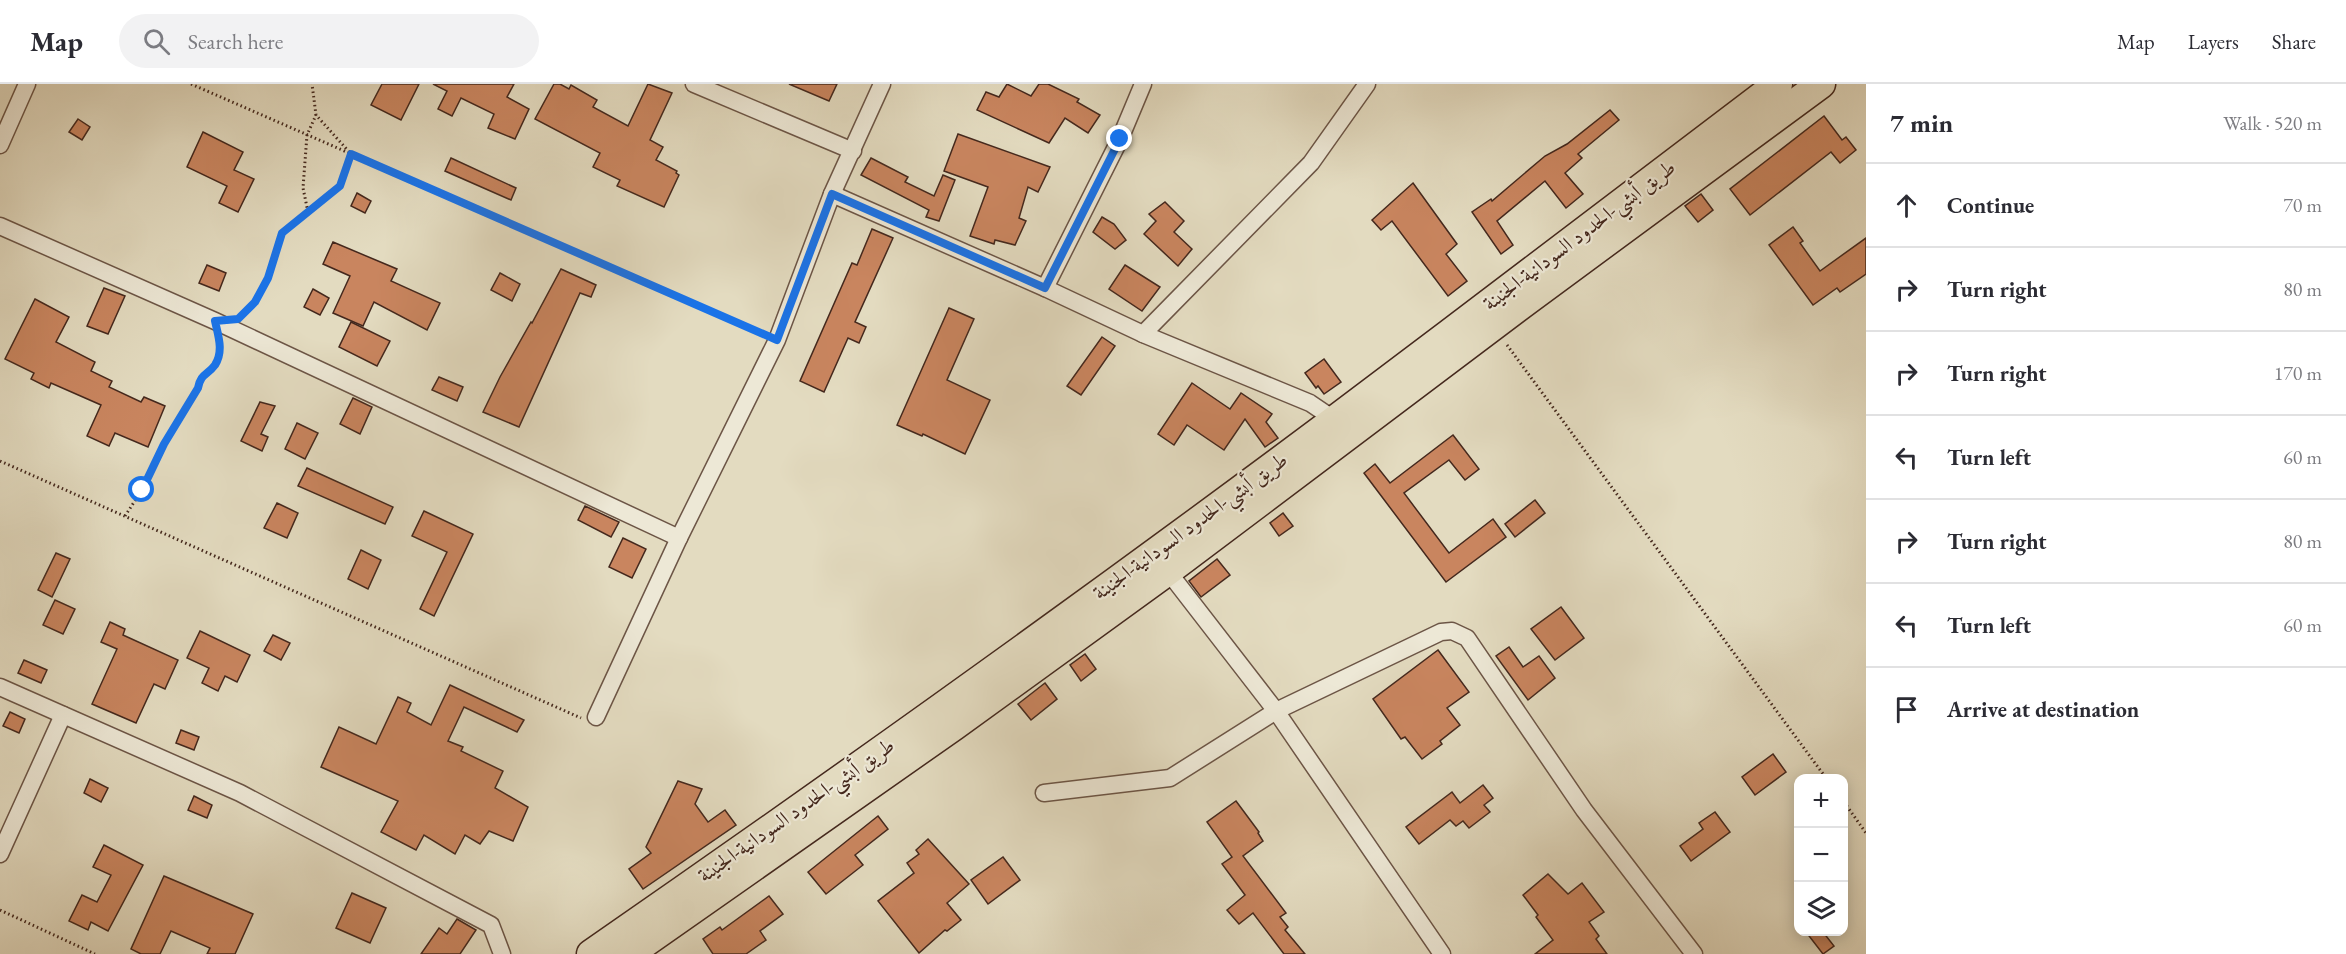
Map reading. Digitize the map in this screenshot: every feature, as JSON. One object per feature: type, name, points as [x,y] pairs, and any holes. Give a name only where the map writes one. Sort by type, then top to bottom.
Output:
[{"type":"highway","name":"طريق أبشي-الحدود السودانية-الجنينة","points":[[591,954],[1160,562],[1344,426],[1778,84]]},
{"type":"highway","points":[[1344,426],[1493,327],[1814,86]]},
{"type":"highway","points":[[629,954],[945,733],[1160,562]]},
{"type":"street","points":[[2,134],[27,84]]},
{"type":"street","points":[[694,84],[853,151]]},
{"type":"street","points":[[589,718],[777,340],[832,194],[882,84]]},
{"type":"street","points":[[1045,288],[1120,139],[1143,84]]},
{"type":"street","points":[[1143,334],[1311,163],[1367,84]]},
{"type":"street","points":[[832,194],[1143,334],[1310,403],[1344,426]]},
{"type":"street","points":[[0,226],[215,321],[678,538]]},
{"type":"street","points":[[1160,562],[1276,711],[1442,954]]},
{"type":"street","points":[[1044,793],[1170,778],[1276,711],[1441,632],[1452,631],[1467,638],[1584,810],[1694,954]]},
{"type":"street","points":[[0,687],[240,792],[491,925],[502,954]]},
{"type":"street","points":[[0,854],[63,715]]},
{"type":"path","points":[[191,84],[777,340]]},
{"type":"path","points":[[308,212],[303,188],[307,135],[316,115],[312,84]]},
{"type":"path","points":[[316,115],[351,154]]},
{"type":"path","points":[[125,516],[142,490],[182,412],[198,388],[200,378],[216,364],[221,347],[215,321],[238,319],[255,302],[268,278],[282,233],[340,186],[351,154]]},
{"type":"path","points":[[1493,327],[1823,774]]},
{"type":"path","points":[[0,461],[589,718]]},
{"type":"path","points":[[1848,808],[1866,833]]},
{"type":"path","points":[[0,910],[95,954]]},
{"type":"building","points":[[382,84],[419,84],[401,120],[371,105]]},
{"type":"building","points":[[433,84],[514,84],[507,97],[529,109],[515,139],[488,128],[494,114],[461,98],[452,116],[438,109],[447,91]]},
{"type":"building","points":[[554,84],[560,84],[569,89],[571,85],[597,100],[593,107],[628,126],[648,84],[672,93],[650,140],[663,147],[656,160],[677,171],[679,175],[664,207],[617,186],[620,180],[593,167],[600,153],[535,119]]},
{"type":"building","points":[[789,84],[837,84],[829,101]]},
{"type":"building","points":[[1007,84],[1031,96],[1039,84],[1048,84],[1079,99],[1077,102],[1100,115],[1088,133],[1065,118],[1049,143],[977,110],[986,92],[999,97]]},
{"type":"building","points":[[1610,110],[1619,120],[1578,154],[1582,158],[1565,173],[1583,194],[1566,208],[1545,181],[1497,221],[1513,245],[1501,254],[1472,212],[1491,199],[1492,201],[1545,156],[1567,144]]},
{"type":"building","points":[[1824,116],[1842,140],[1846,137],[1856,150],[1840,163],[1831,152],[1750,215],[1730,189]]},
{"type":"building","points":[[78,119],[90,127],[82,140],[69,132]]},
{"type":"building","points":[[203,132],[243,152],[234,170],[254,179],[238,212],[219,203],[227,186],[187,167]]},
{"type":"building","points":[[958,134],[1050,167],[1038,192],[1028,187],[1019,218],[1026,221],[1015,245],[995,240],[994,244],[970,236],[988,187],[944,171]]},
{"type":"building","points":[[451,158],[516,188],[511,200],[445,171]]},
{"type":"building","points":[[871,158],[908,177],[905,182],[934,196],[943,175],[955,180],[939,221],[926,217],[929,210],[861,175]]},
{"type":"building","points":[[1413,183],[1457,244],[1446,254],[1467,281],[1448,296],[1392,221],[1381,230],[1372,220]]},
{"type":"building","points":[[357,193],[371,201],[365,213],[351,206]]},
{"type":"building","points":[[1701,194],[1713,210],[1698,222],[1685,206]]},
{"type":"building","points":[[1165,202],[1184,221],[1174,232],[1192,249],[1178,266],[1144,234],[1156,221],[1149,214]]},
{"type":"building","points":[[1102,217],[1114,224],[1126,240],[1115,249],[1093,232]]},
{"type":"building","points":[[1793,227],[1803,241],[1800,243],[1820,271],[1866,238],[1866,274],[1840,292],[1837,288],[1813,305],[1769,245]]},
{"type":"building","points":[[872,229],[893,238],[855,322],[866,327],[859,343],[848,338],[824,392],[800,381],[852,263],[857,265]]},
{"type":"building","points":[[333,242],[397,269],[391,281],[440,303],[427,330],[374,302],[363,326],[333,313],[350,276],[323,264]]},
{"type":"building","points":[[207,265],[226,273],[219,291],[199,283]]},
{"type":"building","points":[[1125,265],[1160,287],[1142,311],[1109,289]]},
{"type":"building","points":[[561,269],[596,285],[591,297],[580,293],[519,427],[483,412],[500,377]]},
{"type":"building","points":[[500,273],[520,284],[512,301],[491,290]]},
{"type":"building","points":[[104,288],[125,296],[108,334],[87,326]]},
{"type":"building","points":[[313,289],[329,298],[320,315],[304,307]]},
{"type":"building","points":[[35,299],[69,317],[56,342],[95,362],[91,371],[112,381],[109,387],[141,402],[144,397],[165,406],[148,447],[115,433],[109,446],[87,436],[101,405],[51,383],[49,388],[31,379],[34,373],[5,359]]},
{"type":"building","points":[[949,308],[974,319],[947,380],[990,400],[965,454],[923,434],[922,436],[897,425]]},
{"type":"building","points":[[351,322],[390,341],[377,366],[339,347]]},
{"type":"building","points":[[1102,337],[1115,346],[1081,395],[1067,386]]},
{"type":"building","points":[[1324,359],[1341,382],[1324,394],[1318,386],[1316,388],[1305,373]]},
{"type":"building","points":[[439,377],[463,387],[457,401],[432,390]]},
{"type":"building","points":[[1192,383],[1230,409],[1241,393],[1272,414],[1266,422],[1278,438],[1265,447],[1245,419],[1224,450],[1187,425],[1174,445],[1158,434]]},
{"type":"building","points":[[353,398],[372,407],[360,434],[340,424]]},
{"type":"building","points":[[260,402],[275,406],[261,434],[268,437],[262,451],[241,441]]},
{"type":"building","points":[[297,423],[318,433],[305,459],[285,449]]},
{"type":"building","points":[[1453,435],[1479,469],[1465,480],[1449,460],[1404,493],[1449,553],[1493,519],[1506,537],[1446,582],[1364,473],[1375,464],[1390,483]]},
{"type":"building","points":[[307,468],[393,507],[385,524],[298,486]]},
{"type":"building","points":[[1535,500],[1545,513],[1515,537],[1505,524]]},
{"type":"building","points":[[277,503],[298,513],[287,538],[264,528]]},
{"type":"building","points":[[585,506],[619,522],[611,537],[578,520]]},
{"type":"building","points":[[424,511],[473,534],[434,616],[420,609],[447,552],[412,536]]},
{"type":"building","points":[[1283,513],[1293,526],[1279,536],[1270,523]]},
{"type":"building","points":[[623,538],[646,549],[632,578],[609,567]]},
{"type":"building","points":[[361,550],[381,560],[368,589],[348,579]]},
{"type":"building","points":[[56,553],[70,559],[52,597],[38,590]]},
{"type":"building","points":[[1217,559],[1230,575],[1201,597],[1189,581]]},
{"type":"building","points":[[55,600],[75,609],[63,634],[43,625]]},
{"type":"building","points":[[1561,607],[1584,638],[1555,660],[1531,629]]},
{"type":"building","points":[[110,622],[125,629],[123,635],[178,660],[165,689],[154,684],[136,723],[92,704],[117,649],[101,642]]},
{"type":"building","points":[[200,631],[250,655],[237,682],[225,676],[218,691],[202,683],[209,668],[187,658]]},
{"type":"building","points":[[273,635],[290,643],[281,660],[264,651]]},
{"type":"building","points":[[1509,647],[1523,667],[1539,656],[1555,678],[1528,700],[1496,656]]},
{"type":"building","points":[[1438,650],[1469,692],[1447,708],[1460,725],[1440,741],[1442,744],[1422,759],[1405,737],[1401,739],[1373,699]]},
{"type":"building","points":[[1085,654],[1096,669],[1081,681],[1070,665]]},
{"type":"building","points":[[24,660],[47,670],[41,683],[18,673]]},
{"type":"building","points":[[1045,683],[1057,699],[1031,720],[1018,704]]},
{"type":"building","points":[[450,685],[524,720],[517,732],[464,707],[448,741],[463,747],[461,751],[503,771],[495,788],[528,807],[513,841],[489,831],[480,844],[465,835],[455,854],[424,835],[416,850],[381,832],[398,801],[321,767],[339,727],[376,744],[398,697],[411,703],[407,712],[431,725]]},
{"type":"building","points":[[10,712],[25,719],[19,733],[3,726]]},
{"type":"building","points":[[181,730],[199,737],[194,750],[176,743]]},
{"type":"building","points":[[1773,754],[1786,772],[1755,795],[1742,777]]},
{"type":"building","points":[[90,779],[108,788],[101,802],[84,793]]},
{"type":"building","points":[[678,781],[702,789],[695,804],[708,822],[725,810],[736,825],[643,889],[629,869],[651,853],[646,847]]},
{"type":"building","points":[[1483,785],[1493,798],[1484,805],[1490,812],[1469,828],[1463,821],[1456,826],[1450,820],[1419,844],[1406,827],[1452,792],[1460,803]]},
{"type":"building","points":[[194,796],[212,805],[207,818],[188,810]]},
{"type":"building","points":[[1236,801],[1263,841],[1243,856],[1286,913],[1280,917],[1288,927],[1285,930],[1305,954],[1284,954],[1253,913],[1239,924],[1227,910],[1245,895],[1222,864],[1232,857],[1207,822]]},
{"type":"building","points":[[1715,812],[1730,832],[1691,861],[1680,846],[1703,829],[1699,823]]},
{"type":"building","points":[[878,816],[888,829],[855,855],[863,865],[826,894],[808,872]]},
{"type":"building","points":[[928,839],[969,884],[947,903],[961,920],[947,931],[945,930],[919,953],[878,901],[914,873],[907,863],[919,854],[916,850]]},
{"type":"building","points":[[104,845],[143,865],[108,931],[91,922],[88,930],[69,921],[82,895],[97,902],[111,875],[93,867]]},
{"type":"building","points":[[1003,857],[1020,880],[988,904],[971,880]]},
{"type":"building","points":[[1548,874],[1568,894],[1582,883],[1604,912],[1589,922],[1599,936],[1596,939],[1607,954],[1535,954],[1553,940],[1523,895]]},
{"type":"building","points":[[164,876],[253,914],[235,954],[207,954],[210,948],[171,931],[160,954],[141,954],[131,949]]},
{"type":"building","points":[[352,893],[386,908],[370,943],[336,928]]},
{"type":"building","points":[[769,896],[783,914],[760,931],[766,940],[746,954],[713,954],[703,939],[720,927],[722,930]]},
{"type":"building","points":[[457,919],[476,930],[460,954],[421,954],[439,928],[447,934]]},
{"type":"building","points":[[1809,936],[1826,936],[1834,946],[1823,954]]},
{"type":"route","points":[[142,490],[164,444],[198,388],[200,378],[216,364],[221,347],[215,321],[238,319],[255,302],[268,278],[282,233],[340,186],[351,154],[777,340],[832,194],[1045,288],[1120,139]]}]
